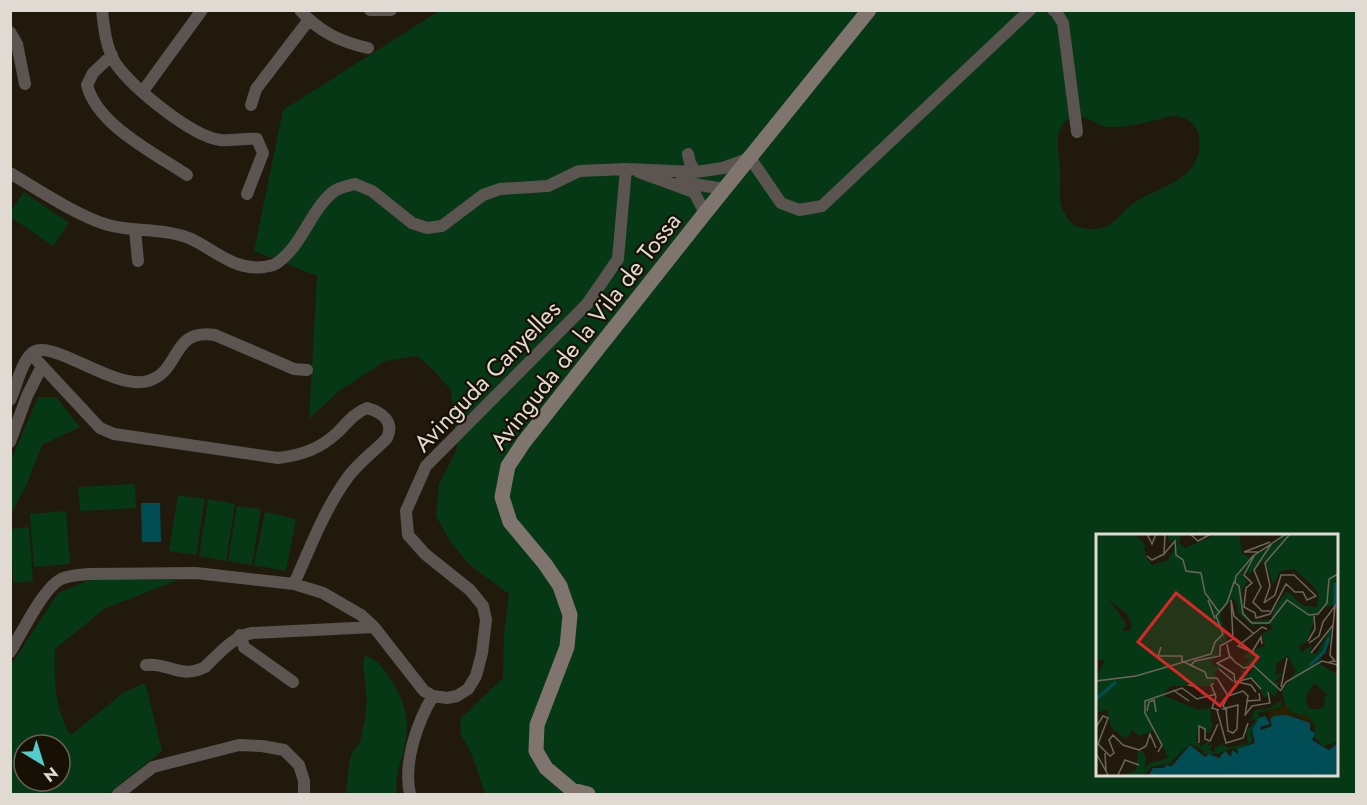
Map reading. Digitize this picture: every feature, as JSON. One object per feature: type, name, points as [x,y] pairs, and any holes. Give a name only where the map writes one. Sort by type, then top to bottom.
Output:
[{"type":"main road","name":"Avinguda de la Vila de Tossa","points":[[588,795],[572,790],[546,768],[536,751],[537,725],[567,647],[570,615],[560,586],[546,564],[510,522],[502,497],[508,466],[524,442],[705,213],[869,10]]},
{"type":"street","points":[[102,10],[106,39],[115,63],[179,122],[218,140],[257,139],[263,153],[247,194]]},
{"type":"street","points":[[143,91],[202,10]]},
{"type":"street","points":[[300,10],[308,21],[324,32],[346,43],[368,48]]},
{"type":"street","points":[[370,10],[391,10]]},
{"type":"street","points":[[10,173],[87,216],[106,224],[135,230],[158,231],[188,238],[238,266],[257,268],[275,265],[290,251],[334,191],[355,184],[372,191],[412,223],[427,228],[442,226],[483,195],[500,189],[548,186],[579,171],[626,169],[696,172],[723,168],[750,158],[781,203],[799,210],[822,206],[1030,10]]},
{"type":"street","points":[[1053,10],[1063,23],[1077,132]]},
{"type":"street","points":[[251,105],[256,89],[308,21]]},
{"type":"street","points":[[10,32],[17,44],[25,84]]},
{"type":"street","points":[[112,55],[93,72],[87,85],[90,97],[111,123],[187,175]]},
{"type":"street","points":[[688,154],[690,163],[696,172]]},
{"type":"street","points":[[626,169],[694,192],[705,213]]},
{"type":"street","name":"Avinguda Canyelles","points":[[433,696],[447,698],[457,696],[468,689],[476,676],[482,654],[486,620],[483,606],[470,590],[424,554],[408,535],[406,512],[426,466],[587,303],[618,259],[626,169]]},
{"type":"street","points":[[658,178],[725,189]]},
{"type":"street","points":[[135,230],[138,261]]},
{"type":"street","points":[[10,400],[26,361],[31,354],[42,348],[55,351],[123,382],[140,383],[160,375],[181,345],[192,336],[203,333],[215,335],[294,369],[307,370]]},
{"type":"street","points":[[31,354],[100,428],[114,434],[241,451],[267,458],[292,456],[316,449],[325,444],[358,412],[367,408],[383,415],[389,425],[387,438],[359,463],[347,478],[329,507],[294,584]]},
{"type":"street","points":[[10,442],[27,396],[42,366]]},
{"type":"street","points":[[10,652],[45,594],[60,580],[74,575],[196,573],[294,584],[323,593],[361,615],[374,627],[417,684],[433,696],[417,727],[408,773],[410,795]]},
{"type":"street","points":[[146,665],[158,664],[183,673],[199,670],[240,635],[252,633],[374,627]]},
{"type":"street","points":[[240,635],[244,647],[293,682]]},
{"type":"street","points":[[118,795],[153,767],[239,745],[284,750],[299,765],[304,781],[304,795]]},
{"type":"green space","points":[[439,11],[1356,11],[1356,794],[485,794],[470,750],[461,736],[460,719],[503,678],[504,633],[509,594],[470,565],[452,544],[436,516],[439,484],[457,449],[451,390],[417,356],[385,361],[339,391],[309,419],[317,276],[254,251],[283,110]],"holes":[[[1172,116],[1191,122],[1196,129],[1200,147],[1193,166],[1186,174],[1136,201],[1105,227],[1090,229],[1074,226],[1064,212],[1060,200],[1058,135],[1063,124],[1075,117],[1089,119],[1104,126],[1116,127]]]},
{"type":"green space","points":[[24,192],[69,223],[53,246],[11,217],[11,211]]},
{"type":"green space","points":[[38,397],[56,397],[80,427],[42,445],[26,486],[11,514],[11,460]]},
{"type":"green space","points":[[135,484],[136,508],[80,511],[78,487]]},
{"type":"green space","points":[[178,495],[205,499],[196,555],[169,551]]},
{"type":"green space","points":[[208,499],[235,504],[226,561],[199,556]]},
{"type":"green space","points":[[237,506],[261,509],[252,565],[228,561]]},
{"type":"green space","points":[[66,511],[70,564],[34,567],[30,514]]},
{"type":"green space","points":[[265,512],[296,519],[286,571],[254,565]]},
{"type":"green space","points":[[29,527],[33,581],[13,583],[11,529]]},
{"type":"green space","points":[[92,579],[178,580],[104,609],[55,649],[58,704],[70,733],[12,733],[12,793],[72,793],[72,734],[123,693],[145,683],[162,751],[108,794],[11,794],[11,665],[58,593]]},
{"type":"green space","points":[[365,655],[379,663],[385,671],[399,694],[405,711],[407,729],[397,776],[397,794],[346,794],[349,763],[352,753],[360,742],[365,719],[367,701],[363,664]]},
{"type":"water","points":[[141,503],[160,503],[161,542],[142,542]]}]
